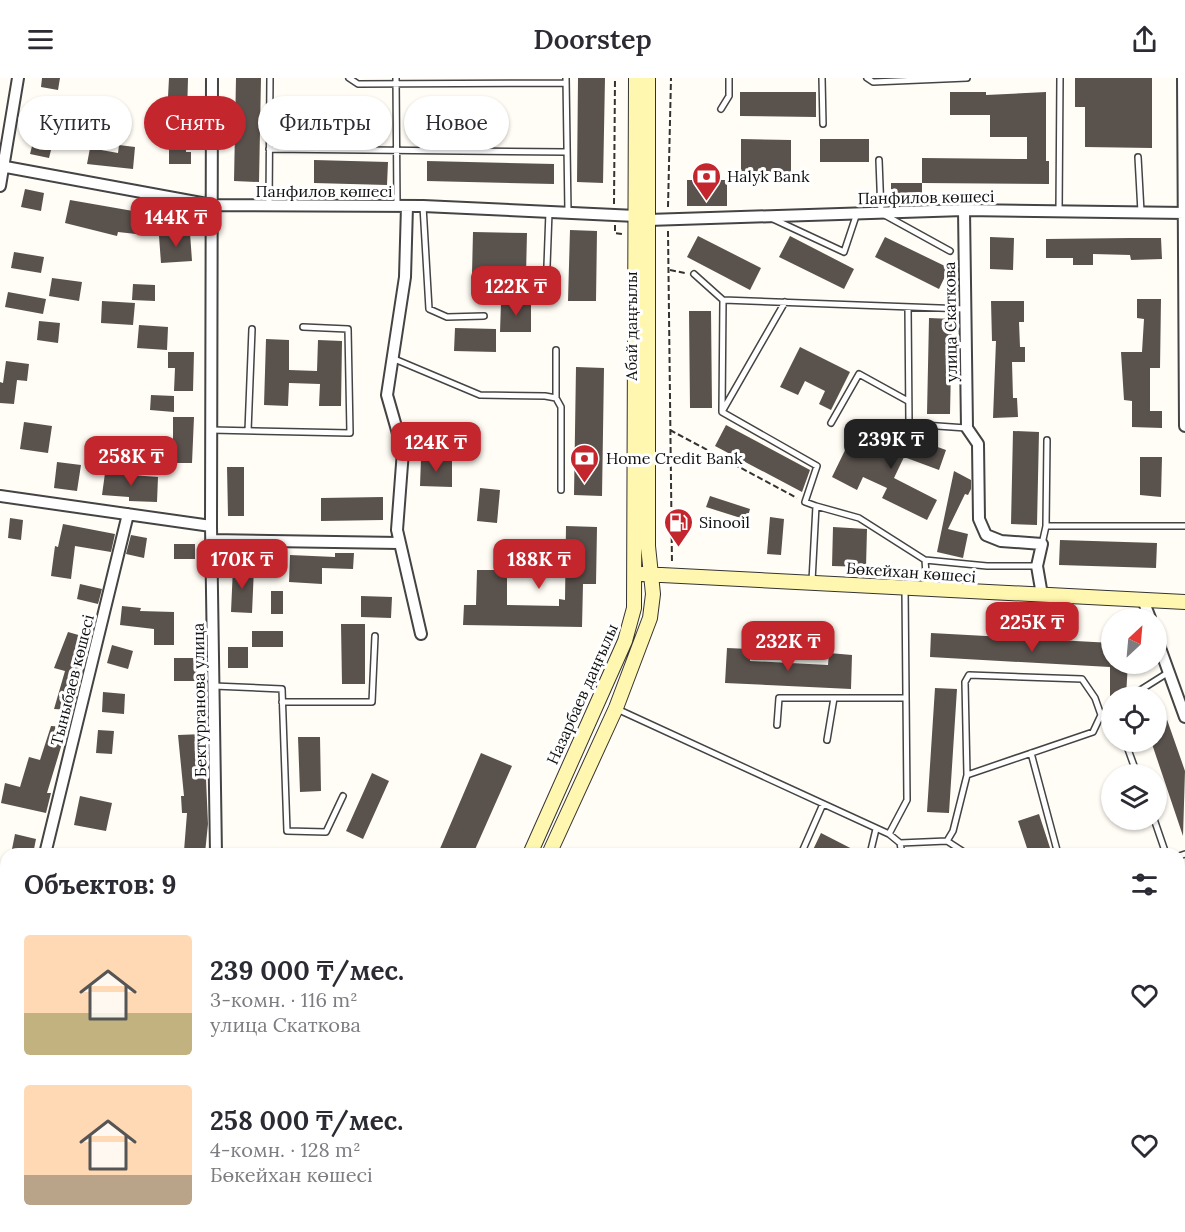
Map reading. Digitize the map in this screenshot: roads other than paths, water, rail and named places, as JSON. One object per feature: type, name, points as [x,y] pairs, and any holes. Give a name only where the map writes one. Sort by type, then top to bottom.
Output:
[{"type":"main road","name":"Абай даңғылы","points":[[636,78],[642,218],[648,546],[651,575]]},
{"type":"main road","name":"Абай даңғылы","points":[[642,218],[648,78]]},
{"type":"main road","name":"Назарбаев даңғылы","points":[[533,848],[625,641],[634,608],[635,236],[642,218]]},
{"type":"main road","name":"Бөкейхан көшесі","points":[[635,574],[1185,602]]},
{"type":"main road","name":"Назарбаев даңғылы","points":[[552,848],[616,708],[651,613],[651,575]]},
{"type":"street","points":[[0,186],[18,78]]},
{"type":"street","name":"Бектурганова улица","points":[[212,78],[211,540],[216,848]]},
{"type":"street","points":[[1184,78],[1185,426]]},
{"type":"street","name":"Панфилов көшесі","points":[[2,166],[212,205],[423,206],[614,214],[668,219],[964,210],[1185,213]]},
{"type":"street","points":[[402,206],[405,277],[387,395],[403,451],[397,530],[421,634]]},
{"type":"street","name":"улица Скаткова","points":[[964,210],[967,428],[978,444],[979,519],[986,535],[1001,541],[1042,544]]},
{"type":"street","points":[[0,496],[211,526]]},
{"type":"street","name":"Тыныбаев көшесі","points":[[46,848],[128,514]]},
{"type":"street","points":[[211,540],[399,543]]},
{"type":"street","points":[[1042,544],[1037,566],[1042,596]]},
{"type":"street","points":[[1143,600],[1146,608]]},
{"type":"street","points":[[1167,667],[1185,717]]},
{"type":"lane","points":[[270,78],[270,96]]},
{"type":"lane","points":[[349,78],[358,84],[396,81],[566,80],[568,212]]},
{"type":"lane","points":[[721,109],[729,96],[729,78]]},
{"type":"lane","points":[[822,78],[823,124]]},
{"type":"lane","points":[[867,78],[873,82],[967,78]]},
{"type":"lane","points":[[1059,211],[1060,78]]},
{"type":"lane","points":[[396,81],[396,152],[402,206]]},
{"type":"lane","points":[[269,150],[269,206]]},
{"type":"lane","points":[[311,150],[566,152]]},
{"type":"lane","points":[[1138,157],[1141,212]]},
{"type":"lane","points":[[879,160],[881,213],[950,251]]},
{"type":"lane","points":[[423,206],[429,309],[447,317],[484,316]]},
{"type":"lane","points":[[546,293],[549,212]]},
{"type":"lane","points":[[767,216],[844,252],[857,213]]},
{"type":"lane","points":[[694,274],[723,300],[966,309]]},
{"type":"lane","points":[[722,412],[723,300]]},
{"type":"lane","points":[[722,412],[785,302]]},
{"type":"lane","points":[[908,307],[909,424],[967,428]]},
{"type":"lane","points":[[211,430],[350,433],[348,329],[303,327]]},
{"type":"lane","points":[[248,431],[252,329]]},
{"type":"lane","points":[[556,350],[556,398],[561,407],[561,490]]},
{"type":"lane","points":[[392,358],[480,394],[556,398]]},
{"type":"lane","points":[[831,423],[859,374],[908,401]]},
{"type":"lane","points":[[722,412],[817,466],[805,502],[859,518],[926,560],[987,566],[1037,566]]},
{"type":"lane","points":[[1042,544],[1046,526],[1047,440]]},
{"type":"lane","points":[[812,582],[816,506]]},
{"type":"lane","points":[[1046,526],[1185,526]]},
{"type":"lane","points":[[926,560],[927,589]]},
{"type":"lane","points":[[889,834],[907,800],[905,587]]},
{"type":"lane","points":[[282,702],[372,702],[375,636]]},
{"type":"lane","points":[[1147,686],[1169,672]]},
{"type":"lane","points":[[947,841],[953,831],[967,775],[965,682],[969,675],[1082,679],[1095,698],[1101,715],[1093,732],[967,775]]},
{"type":"lane","points":[[213,686],[282,689],[287,831],[326,832],[343,796]]},
{"type":"lane","points":[[777,725],[779,698],[906,698]]},
{"type":"lane","points":[[827,740],[834,698]]},
{"type":"lane","points":[[616,708],[889,834],[900,843],[901,848]]},
{"type":"lane","points":[[1030,753],[1056,848]]},
{"type":"lane","points":[[804,848],[823,804]]},
{"type":"lane","points":[[871,848],[876,829]]},
{"type":"lane","points":[[1158,830],[1164,848]]},
{"type":"lane","points":[[900,843],[947,841],[958,848]]},
{"type":"place","name":"Halyk Bank","points":[[706,202]]},
{"type":"place","name":"Home Credit Bank","points":[[585,484]]},
{"type":"place","name":"Sinooil","points":[[678,548]]}]
